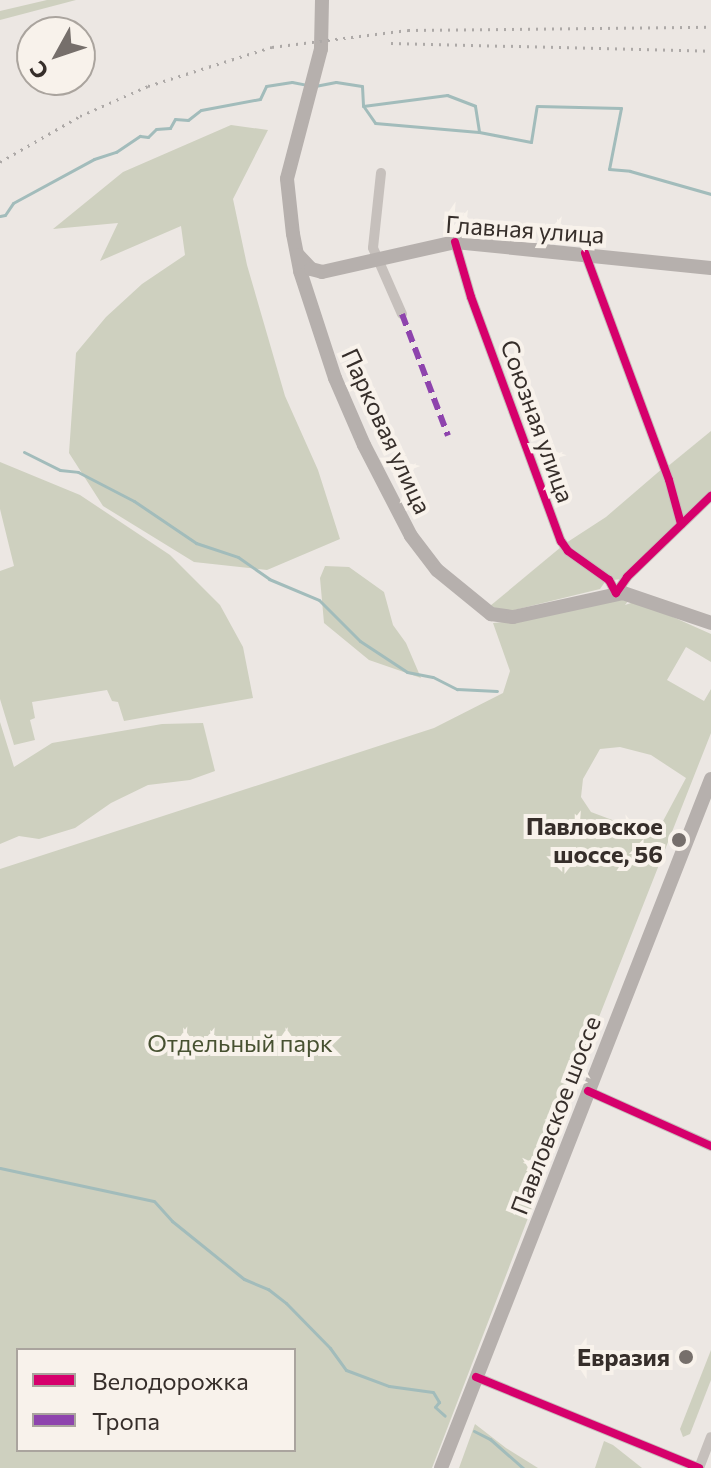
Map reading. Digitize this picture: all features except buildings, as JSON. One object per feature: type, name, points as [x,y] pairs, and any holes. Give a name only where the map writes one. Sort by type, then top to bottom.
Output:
[{"type":"main road","name":"Парковая улица","points":[[325,4],[315,71],[287,179],[298,255],[304,284],[335,378],[364,445],[411,536],[437,570],[473,602],[499,616],[527,614],[616,593],[641,596],[711,623]]},
{"type":"main road","name":"Главная улица","points":[[304,284],[322,272],[455,242],[711,268]]},
{"type":"main road","points":[[298,255],[311,269],[322,272]]},
{"type":"main road","name":"Павловское шоссе","points":[[441,1468],[711,779]]},
{"type":"street","points":[[381,173],[373,248],[380,257],[402,314]]},
{"type":"street","name":"Союзная улица","points":[[455,242],[471,297],[561,541],[578,559],[609,580],[616,593]]},
{"type":"street","points":[[585,253],[669,480],[681,524]]},
{"type":"street","points":[[616,593],[627,577],[711,496]]},
{"type":"street","points":[[588,1091],[711,1146]]},
{"type":"street","points":[[476,1377],[699,1468],[711,1437]]},
{"type":"green space","points":[[47,0],[76,0],[0,20],[0,11]]},
{"type":"green space","points":[[231,125],[268,130],[233,199],[247,265],[285,396],[318,470],[340,539],[267,570],[194,562],[103,506],[69,453],[76,353],[106,317],[142,284],[185,255],[181,226],[100,261],[118,223],[53,229],[123,172]]},
{"type":"green space","points":[[711,431],[711,492],[684,519],[667,467]]},
{"type":"green space","points":[[0,462],[80,495],[170,555],[220,605],[243,647],[253,698],[124,721],[118,702],[112,701],[107,690],[32,702],[35,718],[30,720],[35,740],[14,745],[0,699],[0,571],[14,566],[0,509]]},
{"type":"green space","points":[[663,468],[677,523],[622,579],[613,580],[566,543],[606,517]]},
{"type":"green space","points":[[561,547],[605,582],[600,589],[506,612],[490,606]]},
{"type":"green space","points":[[325,566],[349,567],[384,592],[393,625],[406,643],[421,678],[369,660],[324,623],[320,578]]},
{"type":"green space","name":"Отдельный парк","points":[[617,599],[628,601],[625,605],[637,601],[711,634],[711,662],[686,647],[667,680],[704,701],[711,689],[711,733],[526,1202],[533,1205],[432,1468],[0,1468],[0,869],[434,728],[503,693],[510,671],[493,623],[526,620]],"holes":[[[620,747],[651,755],[686,778],[655,836],[591,812],[581,797],[583,779],[600,749]]]},
{"type":"green space","points":[[0,722],[14,767],[52,743],[162,724],[203,723],[215,771],[190,780],[148,785],[111,803],[75,828],[39,839],[19,836],[0,844]]},
{"type":"green space","points":[[711,1350],[711,1380],[690,1434],[683,1437],[680,1429]]},
{"type":"green space","points":[[475,1424],[506,1448],[538,1468],[459,1468]]},
{"type":"green space","points":[[604,1441],[613,1445],[642,1468],[595,1468]]},
{"type":"waterway","points":[[0,216],[5,215],[13,203],[94,159],[116,152],[140,136],[148,137],[156,129],[170,128],[175,119],[188,120],[201,110],[260,99],[266,86],[292,82],[307,85]]},
{"type":"waterway","points":[[315,86],[336,82],[362,86],[363,106],[447,95],[475,106],[479,132],[531,142],[537,106],[621,108],[609,169],[630,171],[711,194]]},
{"type":"waterway","points":[[364,107],[375,123],[479,132]]},
{"type":"waterway","points":[[24,452],[60,470],[78,472],[134,501],[196,543],[238,557],[269,579],[319,600],[360,641],[407,672],[433,677],[457,689],[497,691]]},
{"type":"waterway","points":[[0,1168],[154,1201],[172,1221],[244,1279],[268,1289],[286,1303],[330,1348],[346,1370],[389,1386],[433,1392],[439,1402],[435,1407],[445,1416]]},
{"type":"waterway","points":[[474,1431],[490,1439],[523,1468]]},
{"type":"railway","points":[[0,162],[80,116],[148,86],[272,47],[408,30],[711,27]]},
{"type":"railway","points":[[391,43],[711,51]]},
{"type":"marked path","points":[[402,314],[448,436]]},
{"type":"cycle path","points":[[455,242],[471,297],[561,541],[568,551],[609,580],[616,593],[627,577],[711,496]]},
{"type":"cycle path","points":[[585,253],[669,480],[681,524]]},
{"type":"cycle path","points":[[588,1091],[711,1146]]},
{"type":"cycle path","points":[[476,1377],[699,1468]]},
{"type":"place","name":"Павловское шоссе, 56","points":[[679,840]]},
{"type":"place","name":"Евразия","points":[[686,1357]]}]
